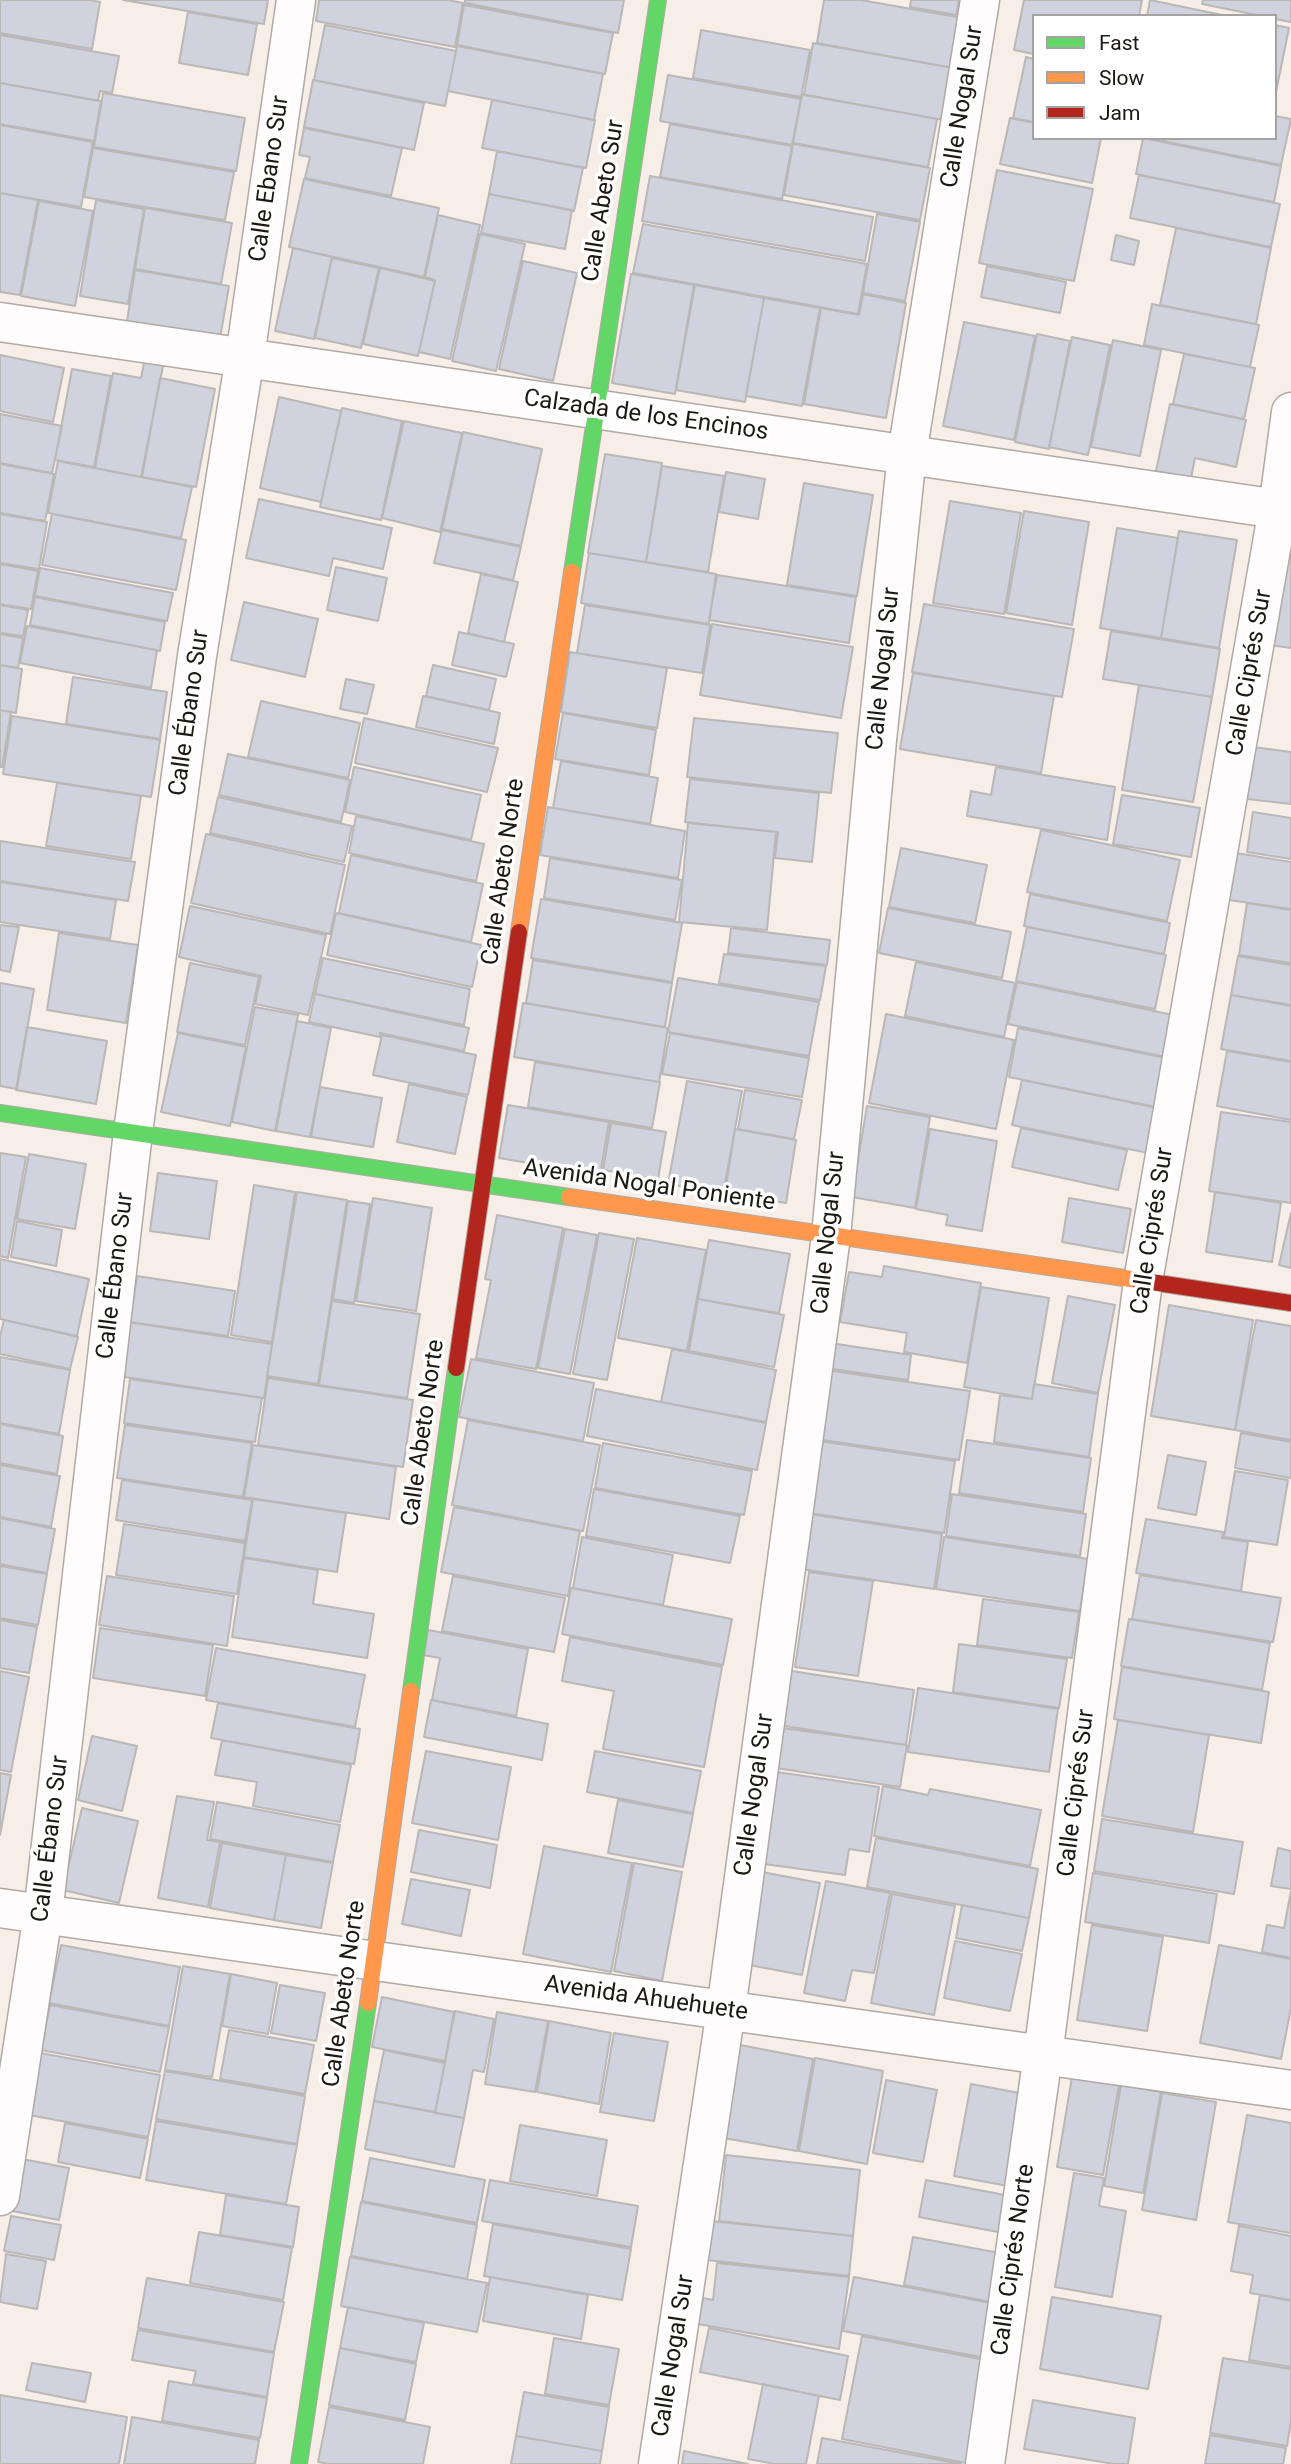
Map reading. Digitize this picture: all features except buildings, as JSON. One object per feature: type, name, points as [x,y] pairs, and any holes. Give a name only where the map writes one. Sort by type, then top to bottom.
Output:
[{"type":"street","name":"Calle Ebano Sur","points":[[245,357],[296,0]]},
{"type":"street","name":"Calle Abeto Sur","points":[[595,409],[658,0]]},
{"type":"street","name":"Calle Nogal Sur","points":[[657,2464],[726,2010],[831,1236],[907,454],[980,0]]},
{"type":"street","name":"Calzada de los Encinos","points":[[0,321],[1285,510]]},
{"type":"street","name":"Calle Ébano Sur","points":[[0,2196],[43,1914],[133,1132],[198,656],[245,357]]},
{"type":"street","name":"Calle Abeto Norte","points":[[299,2464],[374,1961],[481,1184],[595,409]]},
{"type":"street","name":"Calle Ciprés Sur","points":[[1043,2055],[1143,1281],[1285,510],[1291,412]]},
{"type":"street","name":"Avenida Nogal Poniente","points":[[0,1113],[1291,1303]]},
{"type":"street","name":"Avenida Ahuehuete","points":[[0,1908],[1291,2090]]},
{"type":"street","name":"Calle Ciprés Norte","points":[[985,2464],[1043,2055]]},
{"type":"traffic: fast","points":[[572,572],[658,0]]},
{"type":"traffic: fast","points":[[0,1113],[569,1197]]},
{"type":"traffic: fast","points":[[411,1691],[456,1368]]},
{"type":"traffic: fast","points":[[299,2464],[368,2003]]},
{"type":"traffic: slow","points":[[519,932],[572,572]]},
{"type":"traffic: slow","points":[[569,1197],[1138,1280]]},
{"type":"traffic: slow","points":[[368,2003],[411,1691]]},
{"type":"traffic: jam","points":[[456,1368],[519,932]]},
{"type":"traffic: jam","points":[[1138,1280],[1291,1303]]}]
